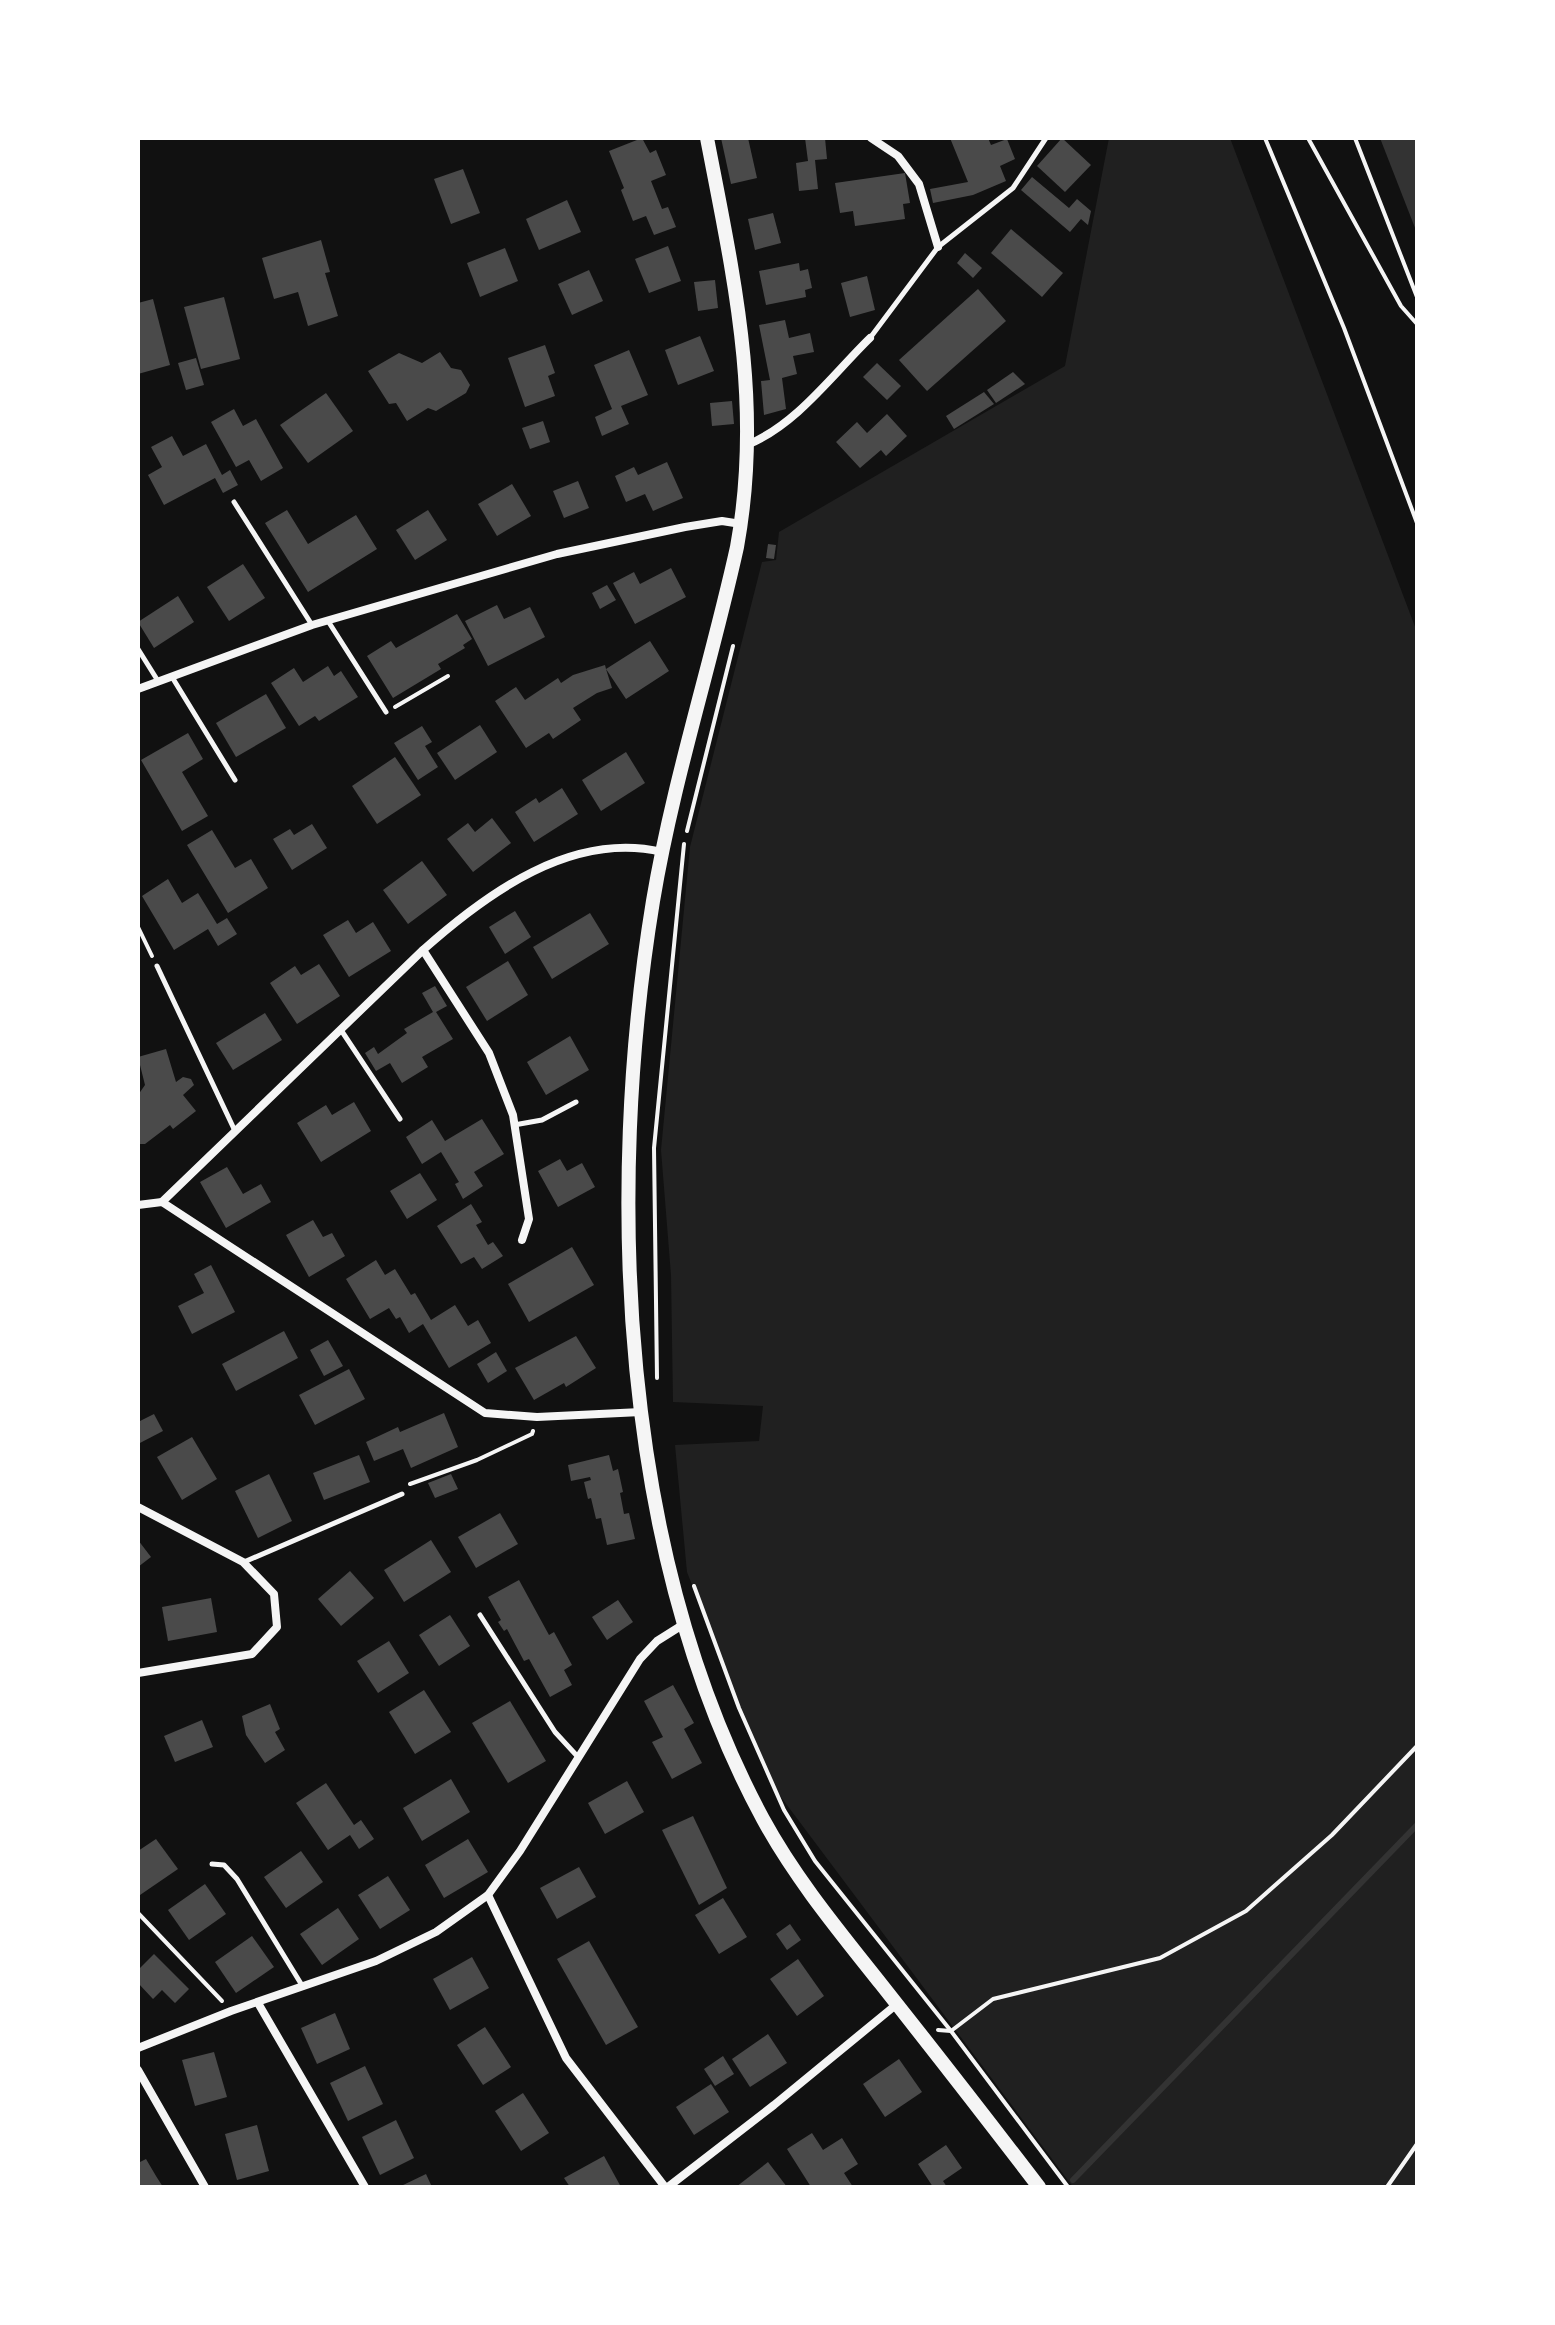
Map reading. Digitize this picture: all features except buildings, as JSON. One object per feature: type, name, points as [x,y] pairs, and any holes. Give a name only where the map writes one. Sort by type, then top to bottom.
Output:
[{"type":"main road","points":[[707,138],[736,294],[746,380],[749,444],[741,524],[662,852],[642,983],[631,1144],[630,1262],[641,1412],[665,1550],[684,1624],[717,1721],[763,1819],[807,1887],[1039,2187]]},
{"type":"street","points":[[871,138],[898,156],[919,184],[938,247]]},
{"type":"street","points":[[749,444],[790,418],[870,338]]},
{"type":"street","points":[[138,689],[312,625],[557,554],[685,527],[722,521],[741,524]]},
{"type":"street","points":[[138,1205],[162,1202],[423,950],[500,890],[555,862],[579,855],[624,846],[662,852]]},
{"type":"street","points":[[423,950],[489,1053],[514,1125],[529,1219],[522,1240]]},
{"type":"street","points":[[162,1202],[485,1413],[537,1417],[641,1412]]},
{"type":"street","points":[[138,1507],[243,1562],[274,1594],[277,1627],[252,1654],[138,1673]]},
{"type":"street","points":[[138,2048],[231,2011],[376,1961],[436,1932],[488,1895],[520,1851],[640,1659],[657,1641],[684,1624]]},
{"type":"street","points":[[488,1895],[566,2058],[666,2187],[774,2105],[897,2004]]},
{"type":"street","points":[[258,2003],[365,2187]]},
{"type":"street","points":[[138,2070],[205,2187]]},
{"type":"lane","points":[[870,338],[938,247],[1013,188],[1046,138]]},
{"type":"lane","points":[[234,502],[312,625]]},
{"type":"lane","points":[[328,620],[386,712]]},
{"type":"lane","points":[[138,649],[158,682]]},
{"type":"lane","points":[[172,677],[235,780]]},
{"type":"lane","points":[[157,966],[235,1132]]},
{"type":"lane","points":[[340,1029],[400,1119]]},
{"type":"lane","points":[[514,1125],[542,1120],[576,1102]]},
{"type":"lane","points":[[243,1562],[402,1494]]},
{"type":"lane","points":[[480,1615],[555,1732],[578,1757]]},
{"type":"lane","points":[[212,1864],[224,1865],[237,1879],[303,1987]]},
{"type":"path","points":[[1265,138],[1344,328],[1417,523]]},
{"type":"path","points":[[1308,138],[1401,306],[1417,324]]},
{"type":"path","points":[[1355,138],[1417,297]]},
{"type":"path","points":[[657,1393],[654,1148],[684,843],[734,640]]},
{"type":"path","points":[[386,712],[448,676]]},
{"type":"path","points":[[138,927],[157,966]]},
{"type":"path","points":[[402,1494],[409,1485],[477,1460],[532,1434],[537,1417]]},
{"type":"path","points":[[691,1577],[739,1708],[784,1810],[815,1861],[951,2031],[1068,2187]]},
{"type":"path","points":[[916,2029],[951,2031],[993,1999],[1160,1958],[1246,1911],[1332,1835],[1417,1746]]},
{"type":"path","points":[[138,1913],[231,2011]]},
{"type":"path","points":[[1387,2187],[1417,2144]]},
{"type":"shaded area","points":[[1109,138],[1230,138],[1417,632],[1417,2187],[1073,2187],[769,1781],[687,1572],[675,1445],[759,1441],[763,1406],[673,1402],[671,1275],[661,1150],[690,847],[762,562],[776,560],[779,532],[1065,366]]},
{"type":"shaded area","points":[[1380,138],[1417,138],[1417,233]]},
{"type":"waterway","points":[[1073,2180],[1417,1825]]}]
